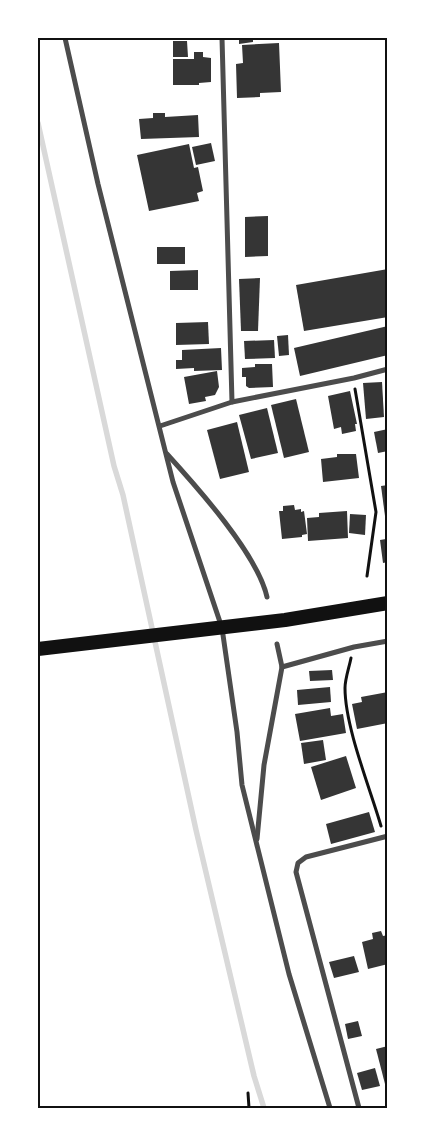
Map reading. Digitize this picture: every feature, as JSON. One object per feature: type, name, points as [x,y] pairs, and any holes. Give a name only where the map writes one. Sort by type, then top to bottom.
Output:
[{"type":"highway","points":[[38,649],[314,616],[388,603]]},
{"type":"street","points":[[65,38],[98,184],[173,482],[222,628],[237,732],[242,785],[290,974],[330,1108]]},
{"type":"street","points":[[222,38],[232,402]]},
{"type":"street","points":[[160,426],[232,402],[354,378],[388,369]]},
{"type":"street","points":[[166,454],[189,478],[249,556],[264,584],[267,597]]},
{"type":"street","points":[[282,667],[354,647],[388,641]]},
{"type":"street","points":[[256,844],[264,765],[282,667],[277,644]]},
{"type":"street","points":[[359,1108],[296,872],[298,863],[306,857],[386,836]]},
{"type":"path","points":[[354,378],[376,512],[367,576]]},
{"type":"path","points":[[354,647],[345,687],[346,704],[352,730],[386,836]]},
{"type":"path","points":[[248,1093],[249,1108]]},
{"type":"building","points":[[239,38],[253,38],[253,42],[239,44]]},
{"type":"building","points":[[173,41],[187,41],[188,57],[173,57]]},
{"type":"building","points":[[279,43],[281,92],[260,93],[260,97],[237,98],[236,64],[243,63],[242,45]]},
{"type":"building","points":[[194,52],[203,52],[203,57],[211,58],[211,82],[199,83],[199,85],[173,85],[173,59],[194,59]]},
{"type":"building","points":[[153,113],[165,113],[165,117],[198,115],[199,137],[141,139],[139,119],[153,118]]},
{"type":"building","points":[[211,143],[215,161],[196,165],[192,147]]},
{"type":"building","points":[[189,144],[194,168],[198,167],[203,191],[197,193],[199,201],[149,211],[137,155]]},
{"type":"building","points":[[268,216],[268,256],[245,257],[245,217]]},
{"type":"building","points":[[157,247],[185,247],[185,264],[157,264]]},
{"type":"building","points":[[388,269],[388,317],[304,331],[296,285]]},
{"type":"building","points":[[198,270],[198,290],[170,290],[170,271]]},
{"type":"building","points":[[260,278],[258,331],[241,331],[239,279]]},
{"type":"building","points":[[208,322],[209,344],[176,345],[176,323]]},
{"type":"building","points":[[388,326],[388,355],[300,376],[294,348]]},
{"type":"building","points":[[288,335],[289,355],[279,356],[277,336]]},
{"type":"building","points":[[274,340],[275,358],[245,359],[244,341]]},
{"type":"building","points":[[221,348],[222,370],[194,371],[194,368],[176,369],[176,360],[182,360],[182,350]]},
{"type":"building","points":[[255,364],[272,364],[273,387],[249,388],[246,386],[246,377],[242,377],[242,368],[255,367]]},
{"type":"building","points":[[217,371],[219,387],[215,395],[205,397],[206,401],[189,404],[184,377]]},
{"type":"building","points":[[382,382],[384,417],[366,419],[363,383]]},
{"type":"building","points":[[350,391],[357,424],[355,424],[356,431],[342,434],[341,427],[334,429],[328,396]]},
{"type":"building","points":[[296,399],[309,452],[284,458],[271,405]]},
{"type":"building","points":[[267,408],[278,453],[251,459],[239,415]]},
{"type":"building","points":[[237,422],[249,472],[220,479],[207,430]]},
{"type":"building","points":[[388,429],[388,451],[378,453],[374,432]]},
{"type":"building","points":[[337,454],[356,454],[359,478],[323,482],[321,459],[337,457]]},
{"type":"building","points":[[388,485],[388,516],[385,516],[381,486]]},
{"type":"building","points":[[294,505],[295,510],[301,509],[301,512],[304,511],[307,534],[302,535],[302,537],[282,539],[279,511],[283,511],[283,506]]},
{"type":"building","points":[[347,511],[348,538],[308,541],[307,518],[319,517],[319,513]]},
{"type":"building","points":[[350,514],[366,515],[365,535],[349,533]]},
{"type":"building","points":[[385,530],[388,530],[388,562],[383,563],[380,540],[386,539]]},
{"type":"building","points":[[332,670],[333,680],[310,681],[309,671]]},
{"type":"building","points":[[330,687],[331,702],[298,705],[297,690]]},
{"type":"building","points":[[388,692],[388,723],[357,729],[352,704],[362,702],[361,697]]},
{"type":"building","points":[[330,708],[331,716],[343,714],[346,733],[300,741],[295,714]]},
{"type":"building","points":[[323,740],[326,760],[304,764],[301,743]]},
{"type":"building","points":[[346,756],[356,788],[321,800],[311,767]]},
{"type":"building","points":[[369,812],[375,832],[331,844],[326,824]]},
{"type":"building","points":[[381,931],[383,936],[388,935],[388,964],[368,969],[362,942],[373,939],[372,933]]},
{"type":"building","points":[[354,956],[359,972],[334,978],[329,962]]},
{"type":"building","points":[[358,1021],[362,1036],[348,1039],[345,1024]]},
{"type":"building","points":[[388,1046],[388,1083],[385,1084],[376,1049]]},
{"type":"building","points":[[375,1068],[380,1086],[362,1090],[357,1073]]},
{"type":"waterway","points":[[38,123],[114,466],[123,495],[196,830],[254,1076],[264,1108]]}]
